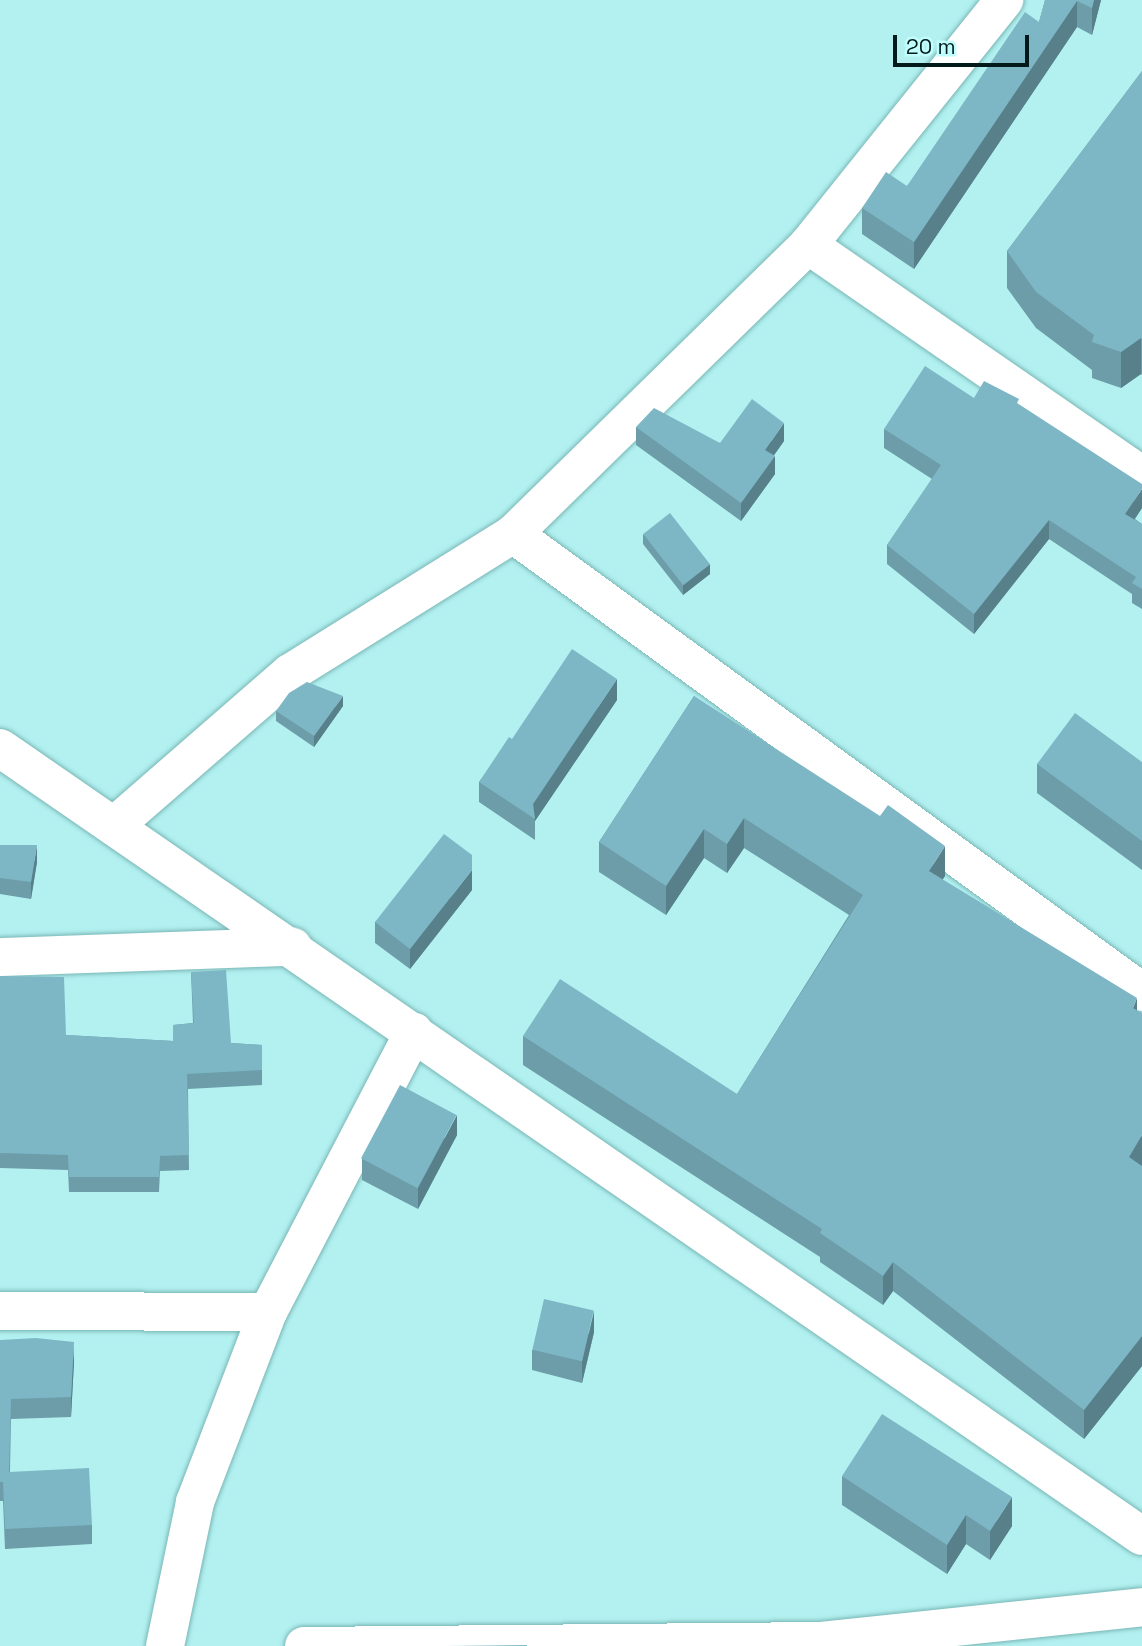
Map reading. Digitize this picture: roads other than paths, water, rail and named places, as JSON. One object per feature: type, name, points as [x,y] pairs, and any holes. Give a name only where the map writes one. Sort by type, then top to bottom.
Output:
[{"type":"street","points":[[114,826],[290,673],[513,534],[808,245],[1004,0]]},
{"type":"street","points":[[808,245],[1142,475]]},
{"type":"street","points":[[513,534],[1142,992]]},
{"type":"street","points":[[0,748],[1142,1536]]},
{"type":"street","points":[[0,957],[292,947]]},
{"type":"street","points":[[165,1646],[195,1502],[268,1312],[414,1032]]},
{"type":"street","points":[[0,1311],[268,1312]]},
{"type":"street","points":[[304,1646],[821,1644],[1142,1606]]}]
